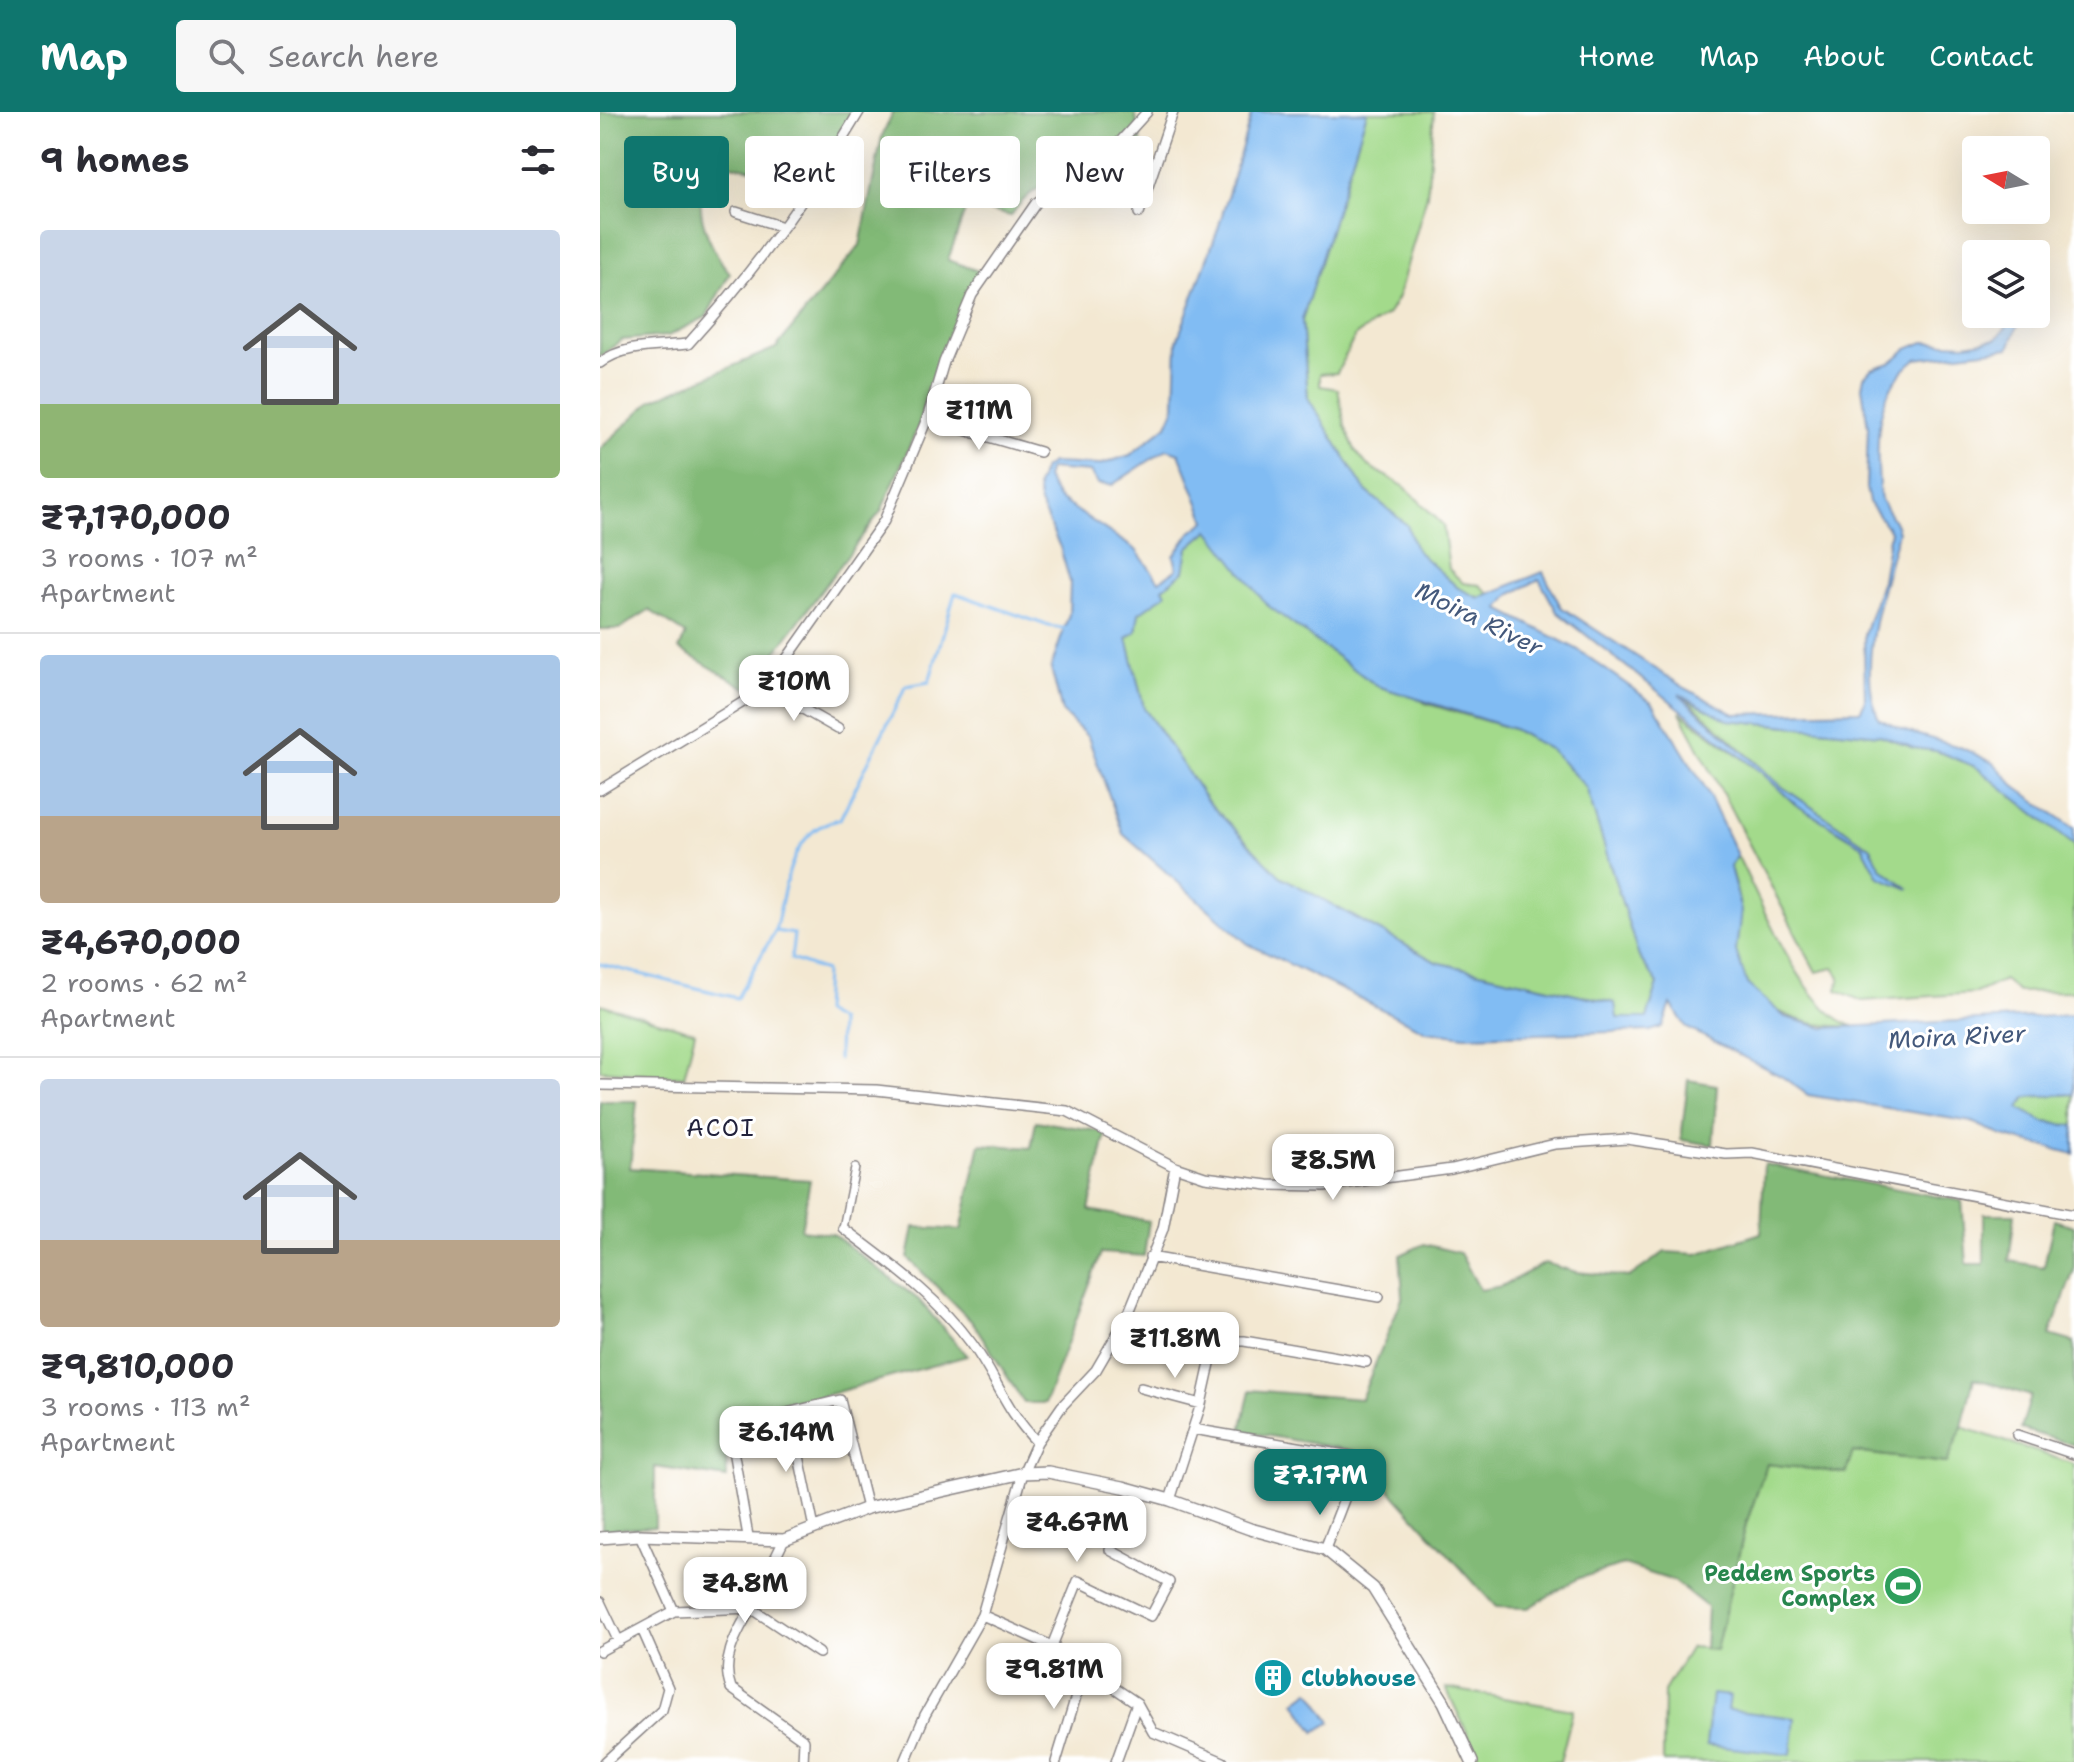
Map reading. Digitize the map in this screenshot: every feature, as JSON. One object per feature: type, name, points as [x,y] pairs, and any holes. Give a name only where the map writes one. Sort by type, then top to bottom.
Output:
[{"type":"street","points":[[600,363],[610,355],[630,350],[688,344],[746,280],[811,193],[859,112]]},
{"type":"street","points":[[600,790],[766,688],[884,521],[927,419],[944,362],[972,295],[1036,203],[1118,144],[1147,112]]},
{"type":"street","points":[[1139,213],[1173,112]]},
{"type":"street","points":[[736,212],[783,227]]},
{"type":"street","points":[[927,419],[1040,452]]},
{"type":"street","points":[[766,688],[838,729]]},
{"type":"street","points":[[600,1085],[876,1090],[1067,1111],[1175,1167],[1205,1177],[1268,1185],[1324,1186],[1452,1169],[1555,1144],[1627,1139],[1726,1154],[1752,1153],[2074,1215]]},
{"type":"street","points":[[905,1762],[925,1715],[982,1615],[1023,1473],[1037,1442],[1062,1406],[1096,1370],[1127,1317],[1163,1229],[1175,1167]]},
{"type":"street","points":[[855,1168],[843,1228],[895,1267],[943,1310],[972,1344],[1015,1421],[1037,1442]]},
{"type":"street","points":[[1150,1257],[1379,1297]]},
{"type":"street","points":[[1170,1500],[1201,1404],[1213,1350],[1221,1341],[1244,1341],[1366,1362]]},
{"type":"street","points":[[1141,1388],[1201,1404]]},
{"type":"street","points":[[748,1536],[729,1427],[840,1400],[867,1508]]},
{"type":"street","points":[[790,1413],[814,1528]]},
{"type":"street","points":[[1193,1429],[1351,1456],[1345,1497],[1325,1549]]},
{"type":"street","points":[[2017,1435],[2074,1454]]},
{"type":"street","points":[[600,1538],[640,1535],[748,1536],[784,1540],[867,1508],[1023,1473],[1048,1472],[1170,1500],[1250,1529],[1325,1549],[1373,1588],[1444,1702],[1472,1762]]},
{"type":"street","points":[[640,1535],[674,1611]]},
{"type":"street","points":[[784,1540],[733,1640],[726,1674],[731,1688],[804,1740],[803,1762]]},
{"type":"street","points":[[1052,1646],[1078,1581],[1151,1616],[1169,1582],[1110,1550]]},
{"type":"street","points":[[600,1602],[619,1642]]},
{"type":"street","points":[[600,1651],[674,1611],[751,1608],[819,1653]]},
{"type":"street","points":[[982,1615],[1052,1646],[1137,1703],[1153,1732],[1223,1762]]},
{"type":"street","points":[[605,1762],[662,1710],[668,1688],[642,1629]]},
{"type":"street","points":[[1056,1762],[1084,1670]]},
{"type":"street","points":[[1116,1762],[1137,1703]]},
{"type":"green space","points":[[600,112],[853,112],[840,136],[745,136],[745,168],[729,165],[729,136],[624,136],[624,208],[701,208],[709,239],[730,273],[706,317],[668,336],[622,340],[600,357]]},
{"type":"green space","points":[[893,112],[1135,112],[1140,136],[1036,136],[1036,189],[1020,205],[1020,136],[882,136]]},
{"type":"green space","points":[[1367,112],[1434,112],[1427,195],[1398,297],[1388,314],[1355,336],[1337,373],[1320,374],[1320,386],[1338,389],[1345,426],[1355,450],[1367,465],[1405,487],[1443,525],[1449,569],[1463,583],[1480,585],[1489,594],[1479,598],[1458,588],[1416,550],[1407,525],[1365,490],[1308,398],[1302,320]]},
{"type":"green space","points":[[880,146],[880,208],[966,208],[948,260],[981,272],[942,353],[918,427],[881,511],[748,689],[679,649],[686,634],[649,610],[619,629],[600,629],[600,449],[652,400],[776,348],[860,245]]},
{"type":"green space","points":[[979,208],[1017,208],[1011,216]]},
{"type":"green space","points":[[1209,530],[1425,703],[1513,729],[1551,749],[1586,787],[1639,957],[1658,984],[1647,1018],[1616,1018],[1615,1003],[1436,962],[1280,876],[1208,802],[1144,708],[1127,638],[1136,631],[1139,613],[1165,594],[1163,588],[1184,571],[1188,548]]},
{"type":"green space","points":[[1681,693],[1728,720],[1880,735],[1914,748],[1937,751],[1976,767],[2074,845],[2074,991],[2018,992],[2004,980],[1976,993],[1862,1001],[1837,990],[1840,977],[1834,968],[1816,972],[1680,712],[1762,773],[1795,804],[1862,845],[1879,877],[1906,887],[1880,868],[1871,848],[1781,786]]},
{"type":"green space","points":[[1737,855],[1771,926],[1802,979],[1818,1001],[1836,1017],[1854,1026],[1816,1024],[1797,1019],[1779,1012],[1750,988],[1741,972],[1736,952],[1740,909],[1730,867]]},
{"type":"green space","points":[[600,1004],[695,1032],[684,1077],[600,1070]]},
{"type":"green space","points":[[1688,1080],[1717,1085],[1713,1145],[1681,1140]]},
{"type":"green space","points":[[2074,1094],[2074,1126],[2044,1122],[2018,1108],[2026,1097]]},
{"type":"green space","points":[[600,1101],[637,1101],[630,1168],[810,1180],[801,1230],[833,1234],[919,1300],[967,1356],[725,1423],[727,1478],[655,1467],[655,1527],[602,1530]]},
{"type":"green space","points":[[1036,1121],[1106,1132],[1089,1210],[1149,1221],[1144,1256],[1101,1253],[1045,1403],[1024,1403],[974,1324],[908,1258],[914,1227],[961,1230],[980,1144],[1031,1148]]},
{"type":"green space","points":[[1764,1164],[1962,1201],[1967,1264],[1984,1264],[1984,1214],[2015,1214],[2009,1261],[2044,1267],[2054,1220],[2074,1226],[2074,1270],[2050,1335],[2074,1342],[2074,1445],[2021,1429],[2031,1396],[1974,1378],[1962,1427],[1947,1463],[1853,1452],[1846,1473],[1767,1464],[1746,1524],[1716,1650],[1705,1649],[1707,1607],[1674,1581],[1624,1565],[1579,1578],[1528,1608],[1496,1607],[1355,1451],[1241,1431],[1250,1390],[1361,1399],[1403,1296],[1400,1255],[1424,1244],[1460,1253],[1480,1290],[1502,1286],[1545,1263],[1576,1272],[1629,1277],[1665,1252],[1697,1254],[1761,1233]]},
{"type":"green space","name":"Peddem Sports Complex","points":[[1962,1427],[2074,1464],[2074,1762],[1663,1762],[1664,1691],[1691,1647],[1716,1649],[1746,1524],[1767,1464],[1845,1473],[1852,1452],[1946,1463]]},
{"type":"green space","points":[[1446,1688],[1573,1710],[1560,1762],[1481,1762]]},
{"type":"water","name":"Moira River","points":[[1252,112],[1367,112],[1302,320],[1308,398],[1365,490],[1407,525],[1416,550],[1458,588],[1479,598],[1543,572],[1561,607],[1685,688],[1734,714],[1860,711],[1865,702],[1864,634],[1882,580],[1890,531],[1869,502],[1866,488],[1868,427],[1862,387],[1864,377],[1871,369],[1890,363],[1907,349],[1924,342],[1965,344],[1996,339],[2006,328],[2017,328],[2009,348],[1916,359],[1904,370],[1888,394],[1878,436],[1879,487],[1881,499],[1898,532],[1874,626],[1870,675],[1872,698],[1879,719],[1908,732],[1960,747],[1994,763],[2017,788],[2074,828],[2074,845],[1976,767],[1937,751],[1914,748],[1880,735],[1728,720],[1679,694],[1781,786],[1871,848],[1881,868],[1909,889],[1879,877],[1862,845],[1795,804],[1762,773],[1557,612],[1539,579],[1510,595],[1499,609],[1577,649],[1653,703],[1706,789],[1737,855],[1730,867],[1741,911],[1736,951],[1747,984],[1785,1017],[1824,1028],[2074,1015],[2074,1094],[2026,1097],[2019,1108],[2044,1122],[2074,1126],[2074,1154],[2003,1136],[1972,1122],[1808,1095],[1781,1076],[1687,1028],[1671,1004],[1663,1027],[1650,1031],[1465,1036],[1426,1031],[1248,944],[1123,834],[1088,737],[1062,712],[1051,668],[1069,614],[1070,582],[1060,547],[1040,504],[1037,486],[1044,468],[1052,463],[1099,465],[1130,455],[1167,425],[1175,407],[1177,341],[1218,229]],"holes":[[[1167,449],[1179,453],[1206,521],[1189,534],[1174,556],[1177,569],[1159,581],[1136,550],[1058,498],[1046,478],[1049,469],[1090,472],[1098,484],[1112,485]],[[1209,530],[1267,605],[1377,686],[1513,729],[1551,750],[1586,787],[1639,957],[1658,984],[1647,1018],[1617,1018],[1615,1003],[1436,962],[1280,876],[1208,802],[1144,708],[1127,638],[1136,632],[1139,613],[1166,594],[1163,588],[1184,571],[1188,548]]]},
{"type":"water","points":[[1310,1691],[1331,1722],[1315,1732],[1295,1702]]},
{"type":"water","points":[[1712,1694],[1730,1696],[1728,1710],[1795,1718],[1791,1755],[1706,1745]]},
{"type":"waterway","points":[[838,1059],[839,1021],[823,1012],[825,971],[791,959],[794,934],[775,931],[792,862],[800,847],[810,834],[840,819],[906,686],[929,682],[955,593],[1049,626],[1068,629]]},
{"type":"waterway","points":[[600,964],[737,998],[775,931]]},
{"type":"place","name":"Peddem Sports Complex","points":[[1903,1586]]},
{"type":"place","name":"Clubhouse","points":[[1273,1678]]},
{"type":"district","name":"ACOI","points":[[721,1128]]}]
